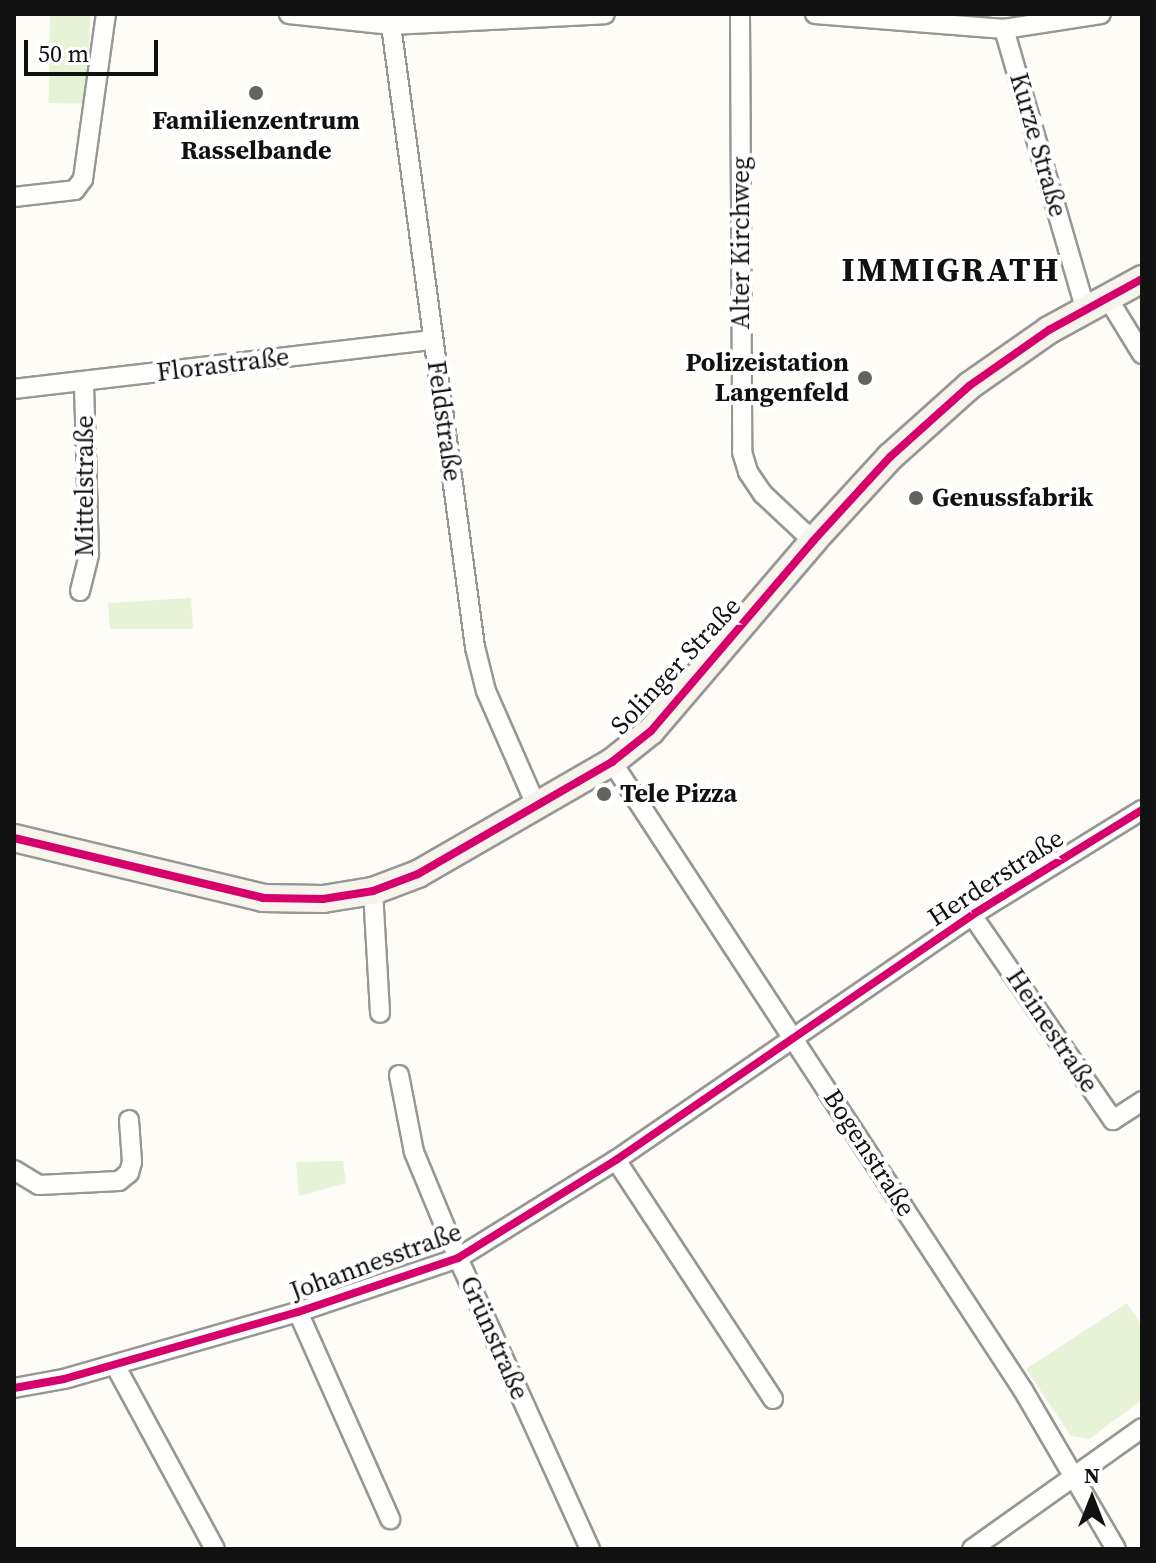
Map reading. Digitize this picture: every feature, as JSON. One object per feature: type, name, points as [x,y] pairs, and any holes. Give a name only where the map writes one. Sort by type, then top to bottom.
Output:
[{"type":"main road","name":"Solinger Straße","points":[[14,838],[263,898],[323,899],[373,891],[418,874],[612,762],[651,731],[813,541],[890,457],[969,386],[1096,302],[1142,279]]},
{"type":"street","points":[[14,197],[75,190],[83,179],[106,14]]},
{"type":"street","points":[[289,14],[362,18],[391,25],[605,14]]},
{"type":"street","name":"Alter Kirchweg","points":[[740,14],[742,452],[748,472],[763,494],[813,541]]},
{"type":"street","points":[[815,14],[1004,29],[1101,14]]},
{"type":"street","name":"Feldstraße","points":[[391,25],[475,647],[486,691],[536,805]]},
{"type":"street","name":"Kurze Straße","points":[[1004,29],[1096,302],[1142,354]]},
{"type":"street","name":"Florastraße","points":[[14,389],[432,340]]},
{"type":"street","name":"Mittelstraße","points":[[80,591],[89,554],[84,381]]},
{"type":"street","name":"Bogenstraße","points":[[612,762],[796,1039],[1074,1474],[1116,1549]]},
{"type":"street","name":"Herderstraße","points":[[796,1039],[972,915],[1142,810]]},
{"type":"street","points":[[373,891],[380,1013]]},
{"type":"street","name":"Heinestraße","points":[[972,915],[1113,1120],[1142,1101]]},
{"type":"street","name":"Johannesstraße","points":[[14,1388],[115,1365],[298,1312],[458,1258],[616,1160],[796,1039]]},
{"type":"street","name":"Grünstraße","points":[[399,1075],[414,1152],[458,1258],[590,1549]]},
{"type":"street","points":[[14,1170],[39,1185],[119,1181],[129,1173],[132,1162],[129,1120]]},
{"type":"street","points":[[616,1160],[773,1399]]},
{"type":"street","points":[[298,1312],[390,1519]]},
{"type":"street","points":[[115,1365],[215,1549]]},
{"type":"street","points":[[972,1549],[1142,1428]]},
{"type":"green space","points":[[50,14],[90,15],[88,104],[48,103]]},
{"type":"green space","points":[[191,598],[193,629],[110,629],[108,603]]},
{"type":"green space","points":[[343,1161],[346,1183],[299,1196],[296,1162]]},
{"type":"green space","points":[[1127,1303],[1142,1326],[1142,1400],[1089,1439],[1071,1436],[1026,1369]]},
{"type":"cycle path","points":[[14,838],[263,898],[323,899],[373,891],[418,874],[612,762],[651,731],[813,541],[890,457],[969,386],[1049,330],[1142,279]]},
{"type":"cycle path","points":[[14,1388],[64,1379],[298,1312],[458,1258],[616,1160],[972,915],[1142,810]]},
{"type":"place","name":"Familienzentrum Rasselbande","points":[[256,93]]},
{"type":"place","name":"Polizeistation Langenfeld","points":[[865,378]]},
{"type":"place","name":"Genussfabrik","points":[[916,498]]},
{"type":"place","name":"Tele Pizza","points":[[604,794]]},
{"type":"district","name":"IMMIGRATH","points":[[951,270]]}]
